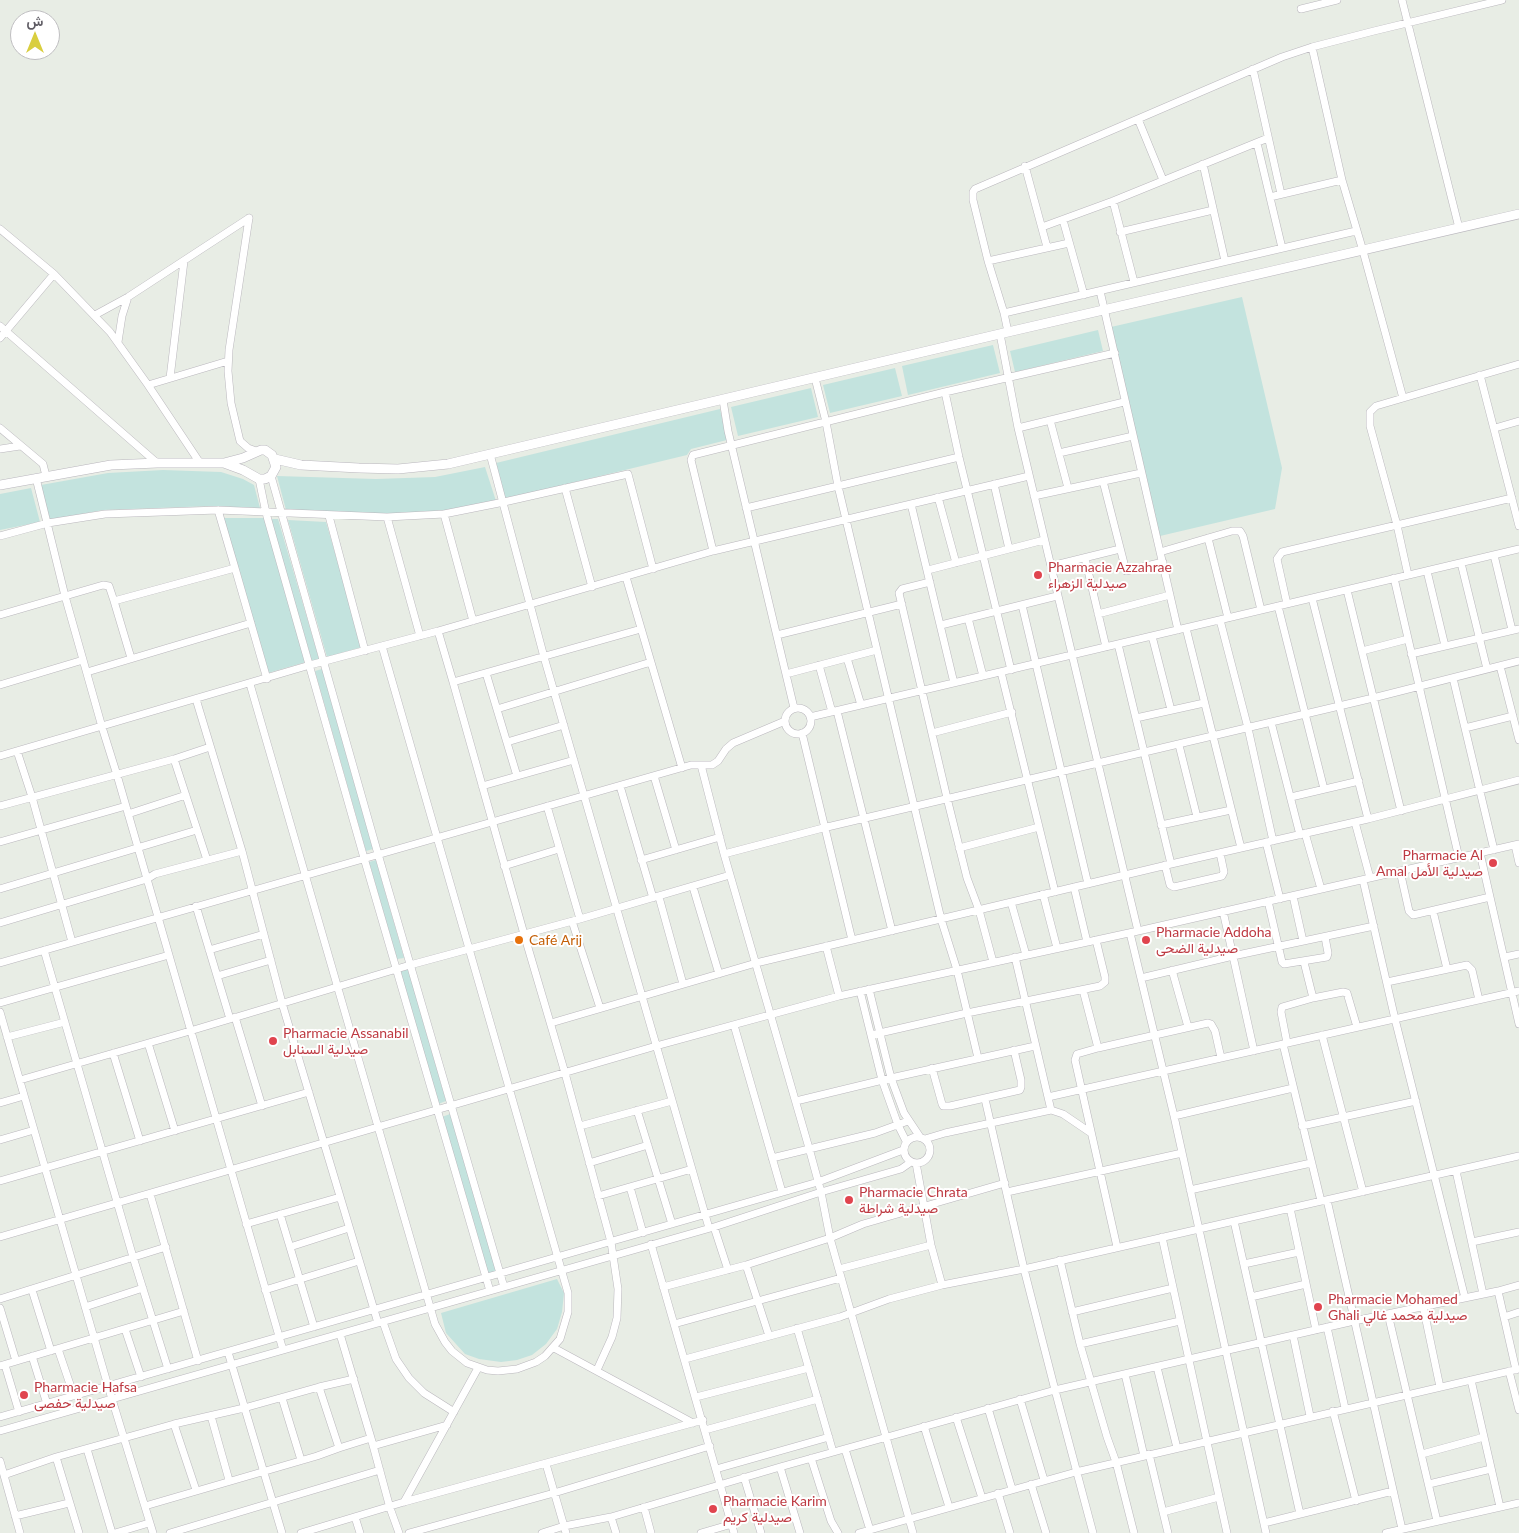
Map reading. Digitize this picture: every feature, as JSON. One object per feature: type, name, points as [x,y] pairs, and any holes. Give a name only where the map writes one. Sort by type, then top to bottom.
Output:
[{"type":"main road","points":[[0,485],[111,465],[224,463],[265,450],[275,459],[301,465],[398,469],[448,464],[1519,214]]},
{"type":"main road","points":[[250,474],[247,467],[253,453]]},
{"type":"main road","points":[[273,473],[275,459]]},
{"type":"main road","points":[[224,463],[243,470],[259,479],[265,479],[273,473],[301,465]]},
{"type":"street","points":[[1301,9],[1337,0]]},
{"type":"street","points":[[1402,0],[1459,228]]},
{"type":"street","points":[[1138,931],[1018,428],[1009,377],[1004,333],[1004,314],[988,261],[973,200],[973,192],[978,187],[1025,166],[1253,69],[1312,47],[1502,0]]},
{"type":"street","points":[[1312,47],[1342,180],[1403,398]]},
{"type":"street","points":[[1253,69],[1281,194]]},
{"type":"street","points":[[1138,119],[1163,180]]},
{"type":"street","points":[[1042,227],[1113,201],[1268,138]]},
{"type":"street","points":[[1257,143],[1282,248]]},
{"type":"street","points":[[1203,164],[1225,261]]},
{"type":"street","points":[[1025,166],[1047,247]]},
{"type":"street","points":[[1270,197],[1342,180]]},
{"type":"street","points":[[1113,201],[1134,282]]},
{"type":"street","points":[[1120,232],[1213,210]]},
{"type":"street","points":[[95,315],[128,297],[249,218],[228,361],[229,389],[240,441],[253,453]]},
{"type":"street","points":[[1063,220],[1084,295]]},
{"type":"street","points":[[0,229],[54,274],[95,315],[118,342],[200,463]]},
{"type":"street","points":[[1004,314],[1356,231]]},
{"type":"street","points":[[988,261],[1069,243]]},
{"type":"street","points":[[170,378],[184,261]]},
{"type":"street","points":[[0,338],[54,274]]},
{"type":"street","points":[[1100,291],[1115,353],[1124,402],[1178,630]]},
{"type":"street","points":[[118,342],[122,316],[128,297]]},
{"type":"street","points":[[0,326],[157,463]]},
{"type":"street","points":[[713,551],[691,458],[696,454],[945,392],[1115,353]]},
{"type":"street","points":[[148,385],[228,361]]},
{"type":"street","points":[[1408,575],[1369,415],[1370,412],[1376,406],[1519,364]]},
{"type":"street","points":[[1480,375],[1519,526]]},
{"type":"street","points":[[815,378],[868,613],[942,919],[978,1058]]},
{"type":"street","points":[[945,392],[1011,670]]},
{"type":"street","points":[[723,400],[731,445],[794,708]]},
{"type":"street","points":[[1018,428],[1124,402]]},
{"type":"street","points":[[1050,420],[1068,488]]},
{"type":"street","points":[[1495,428],[1519,421]]},
{"type":"street","points":[[0,428],[43,464],[46,476]]},
{"type":"street","points":[[1059,454],[1133,436]]},
{"type":"street","points":[[0,449],[20,446]]},
{"type":"street","points":[[490,454],[544,657],[705,1215],[712,1227],[728,1270]]},
{"type":"street","points":[[746,508],[959,457]]},
{"type":"street","points":[[1034,496],[1141,472]]},
{"type":"street","points":[[273,473],[281,513],[323,662],[504,1286]]},
{"type":"street","points":[[0,536],[48,523],[106,514],[218,510],[329,516],[387,517],[444,514],[628,474],[654,569]]},
{"type":"street","points":[[0,756],[310,665],[530,605],[713,551],[1029,476]]},
{"type":"street","points":[[36,478],[86,672],[283,1350]]},
{"type":"street","points":[[259,479],[266,513],[364,858],[490,1291]]},
{"type":"street","points":[[1103,481],[1126,571],[1163,562]]},
{"type":"street","points":[[994,484],[1009,549]]},
{"type":"street","points":[[565,488],[592,587]]},
{"type":"street","points":[[938,497],[956,563]]},
{"type":"street","points":[[1287,604],[1277,559],[1282,552],[1512,498]]},
{"type":"street","points":[[911,504],[954,683]]},
{"type":"street","points":[[218,510],[267,679]]},
{"type":"street","points":[[444,514],[473,621]]},
{"type":"street","points":[[329,516],[365,651]]},
{"type":"street","points":[[387,517],[420,636]]},
{"type":"street","points":[[1160,552],[1236,530],[1242,533],[1261,610]]},
{"type":"street","points":[[1208,538],[1228,618]]},
{"type":"street","points":[[928,570],[1044,540]]},
{"type":"street","points":[[1051,566],[1120,549]]},
{"type":"street","points":[[810,717],[1519,549]]},
{"type":"street","points":[[1411,654],[1516,630],[1494,555]]},
{"type":"street","points":[[1085,558],[1106,647]]},
{"type":"street","points":[[1461,563],[1487,669]]},
{"type":"street","points":[[114,600],[235,568]]},
{"type":"street","points":[[1427,571],[1445,646]]},
{"type":"street","points":[[626,577],[682,768]]},
{"type":"street","points":[[1394,578],[1459,858]]},
{"type":"street","points":[[930,582],[900,590],[899,593],[947,798],[970,887],[979,910],[993,962]]},
{"type":"street","points":[[0,615],[107,585],[110,586],[131,658]]},
{"type":"street","points":[[1347,590],[1401,811]]},
{"type":"street","points":[[1098,614],[1170,595]]},
{"type":"street","points":[[941,625],[1058,596]]},
{"type":"street","points":[[1312,598],[1368,819]]},
{"type":"street","points":[[777,635],[902,604]]},
{"type":"street","points":[[1022,605],[1088,884]]},
{"type":"street","points":[[1278,606],[1324,789]]},
{"type":"street","points":[[968,618],[983,676]]},
{"type":"street","points":[[1220,620],[1248,728],[1280,899]]},
{"type":"street","points":[[86,672],[251,623]]},
{"type":"street","points":[[1186,628],[1240,848]]},
{"type":"street","points":[[453,682],[641,629]]},
{"type":"street","points":[[438,631],[565,1073],[611,1242],[618,1289],[617,1318],[612,1337],[597,1370]]},
{"type":"street","points":[[1152,636],[1170,710]]},
{"type":"street","points":[[1362,651],[1408,639]]},
{"type":"street","points":[[1118,644],[1161,825],[1170,886],[1174,887],[1222,876],[1224,872],[1220,853]]},
{"type":"street","points":[[250,684],[435,1324],[445,1342],[459,1358],[478,1368],[498,1371],[517,1369],[536,1362],[554,1348],[563,1331],[568,1312],[568,1293],[382,646]]},
{"type":"street","points":[[786,674],[877,650]]},
{"type":"street","points":[[847,658],[861,705]]},
{"type":"street","points":[[0,684],[83,660]]},
{"type":"street","points":[[497,709],[651,662]]},
{"type":"street","points":[[724,854],[863,818],[1179,745],[1519,662]]},
{"type":"street","points":[[818,665],[834,711],[892,931]]},
{"type":"street","points":[[1500,666],[1519,740]]},
{"type":"street","points":[[1001,672],[1054,892]]},
{"type":"street","points":[[486,673],[517,776]]},
{"type":"street","points":[[1453,678],[1494,850]]},
{"type":"street","points":[[196,700],[242,851],[282,1003],[374,1310],[396,1359],[409,1378],[424,1393],[454,1412]]},
{"type":"street","points":[[1136,718],[1204,703]]},
{"type":"street","points":[[794,708],[806,710],[810,717],[808,728],[802,733],[790,731],[785,722],[788,713],[794,708]]},
{"type":"street","points":[[932,733],[1012,712]]},
{"type":"street","points":[[1465,728],[1513,716]]},
{"type":"street","points":[[0,963],[691,765],[708,766],[715,764],[726,749],[738,740],[785,722]]},
{"type":"street","points":[[1271,722],[1302,834],[1321,889]]},
{"type":"street","points":[[507,742],[564,725]]},
{"type":"street","points":[[802,733],[823,828],[852,940]]},
{"type":"street","points":[[1179,745],[1196,817]]},
{"type":"street","points":[[0,806],[174,759],[210,747]]},
{"type":"street","points":[[17,751],[32,797],[72,942]]},
{"type":"street","points":[[174,759],[207,860]]},
{"type":"street","points":[[482,786],[574,760]]},
{"type":"street","points":[[701,765],[724,854],[772,1014],[809,1148],[821,1192],[830,1238],[913,1533]]},
{"type":"street","points":[[654,776],[676,850]]},
{"type":"street","points":[[550,1023],[756,963],[1368,819],[1519,780]]},
{"type":"street","points":[[1291,797],[1359,781]]},
{"type":"street","points":[[620,786],[641,860],[656,898],[683,984]]},
{"type":"street","points":[[0,842],[41,830],[186,795]]},
{"type":"street","points":[[547,806],[600,1008]]},
{"type":"street","points":[[1161,825],[1230,810]]},
{"type":"street","points":[[1355,822],[1374,926],[1395,1019],[1465,1298]]},
{"type":"street","points":[[960,848],[1039,827]]},
{"type":"street","points":[[0,889],[197,830]]},
{"type":"street","points":[[641,860],[720,837]]},
{"type":"street","points":[[0,1237],[656,1046],[839,996],[1130,933],[1517,844],[1519,863]]},
{"type":"street","points":[[504,866],[559,850]]},
{"type":"street","points":[[0,923],[155,874],[242,851]]},
{"type":"street","points":[[1480,853],[1505,957],[1516,992],[1519,1024]]},
{"type":"street","points":[[1400,871],[1411,913],[1415,915],[1490,898]]},
{"type":"street","points":[[20,1080],[410,965],[617,909],[730,875]]},
{"type":"street","points":[[693,887],[719,974]]},
{"type":"street","points":[[1074,887],[1087,942]]},
{"type":"street","points":[[1043,894],[1057,948]]},
{"type":"street","points":[[1293,896],[1303,941]]},
{"type":"street","points":[[1268,901],[1284,964],[1304,962],[1328,956],[1325,936]]},
{"type":"street","points":[[1011,902],[1026,955]]},
{"type":"street","points":[[196,906],[217,976],[262,1106]]},
{"type":"street","points":[[1223,911],[1254,1051]]},
{"type":"street","points":[[1433,911],[1447,969]]},
{"type":"street","points":[[1140,978],[1374,926]]},
{"type":"street","points":[[1130,933],[1174,1116],[1266,1533]]},
{"type":"street","points":[[209,950],[264,934]]},
{"type":"street","points":[[871,1035],[967,1012],[1100,986],[1105,982],[1096,940]]},
{"type":"street","points":[[826,946],[839,996]]},
{"type":"street","points":[[44,950],[117,1204],[168,1369]]},
{"type":"street","points":[[1505,957],[1519,954]]},
{"type":"street","points":[[0,1004],[169,955]]},
{"type":"street","points":[[1015,957],[1051,1110]]},
{"type":"street","points":[[217,976],[270,960]]},
{"type":"street","points":[[1304,962],[1313,998]]},
{"type":"street","points":[[1387,982],[1469,966],[1479,1000]]},
{"type":"street","points":[[1172,970],[1188,1027]]},
{"type":"street","points":[[0,1431],[712,1227],[901,1169],[914,1163],[923,1162],[928,1157],[930,1151],[929,1144],[908,1121],[904,1113],[891,1078],[869,989]]},
{"type":"street","points":[[1083,990],[1098,1048]]},
{"type":"street","points":[[860,991],[882,1080],[898,1125],[906,1141]]},
{"type":"street","points":[[1356,1027],[1347,993],[1343,992],[1313,998],[1282,1007],[1281,1012],[1292,1088],[1311,1164],[1324,1200],[1402,1529]]},
{"type":"street","points":[[1048,1097],[1516,992]]},
{"type":"street","points":[[0,1012],[108,1386],[153,1533]]},
{"type":"street","points":[[7,1037],[64,1022]]},
{"type":"street","points":[[1117,1247],[1099,1171],[1076,1057],[1079,1052],[1204,1023],[1211,1024],[1221,1058]]},
{"type":"street","points":[[734,1025],[782,1192]]},
{"type":"street","points":[[1322,1035],[1363,1192]]},
{"type":"street","points":[[148,1043],[175,1131]]},
{"type":"street","points":[[796,1102],[932,1068],[1035,1046]]},
{"type":"street","points":[[932,1068],[943,1106],[985,1099],[1016,1092],[1022,1087],[1014,1050]]},
{"type":"street","points":[[113,1053],[140,1141]]},
{"type":"street","points":[[1174,1116],[1292,1088]]},
{"type":"street","points":[[0,1181],[309,1092]]},
{"type":"street","points":[[0,1103],[24,1096]]},
{"type":"street","points":[[985,1099],[1054,1390],[1094,1533]]},
{"type":"street","points":[[580,1126],[672,1101]]},
{"type":"street","points":[[1302,1126],[1416,1101]]},
{"type":"street","points":[[637,1110],[672,1224]]},
{"type":"street","points":[[942,1285],[931,1245],[914,1163],[904,1155],[903,1150],[906,1141],[910,1138],[922,1138],[1051,1110],[1063,1114],[1091,1133]]},
{"type":"street","points":[[772,1158],[875,1133],[908,1121]]},
{"type":"street","points":[[0,1140],[34,1130]]},
{"type":"street","points":[[589,1163],[648,1145]]},
{"type":"street","points":[[0,1417],[314,1328],[499,1272],[644,1233],[818,1182],[903,1150]]},
{"type":"street","points":[[1007,1192],[1182,1153]]},
{"type":"street","points":[[685,1359],[852,1313],[889,1299],[942,1285],[1024,1269],[1519,1156]]},
{"type":"street","points":[[1190,1190],[1311,1164]]},
{"type":"street","points":[[598,1196],[692,1169]]},
{"type":"street","points":[[1456,1171],[1483,1294]]},
{"type":"street","points":[[663,1287],[746,1265],[830,1238],[863,1224],[1005,1183]]},
{"type":"street","points":[[630,1187],[644,1233]]},
{"type":"street","points":[[150,1194],[198,1361]]},
{"type":"street","points":[[246,1224],[340,1197]]},
{"type":"street","points":[[1290,1208],[1316,1330]]},
{"type":"street","points":[[280,1214],[314,1328]]},
{"type":"street","points":[[1234,1221],[1300,1514]]},
{"type":"street","points":[[290,1247],[349,1228]]},
{"type":"street","points":[[1472,1242],[1519,1232]]},
{"type":"street","points":[[1162,1237],[1226,1533]]},
{"type":"street","points":[[651,1244],[734,1533]]},
{"type":"street","points":[[839,1269],[931,1245]]},
{"type":"street","points":[[0,1299],[166,1247]]},
{"type":"street","points":[[1244,1264],[1299,1252]]},
{"type":"street","points":[[1060,1260],[1080,1344],[1107,1438],[1116,1462],[1134,1533]]},
{"type":"street","points":[[265,1290],[359,1261]]},
{"type":"street","points":[[746,1265],[769,1336]]},
{"type":"street","points":[[674,1324],[842,1278]]},
{"type":"street","points":[[1251,1297],[1306,1284]]},
{"type":"street","points":[[542,1533],[565,1530],[811,1458],[1054,1390],[1327,1327],[1498,1291],[1519,1284]]},
{"type":"street","points":[[85,1307],[142,1288]]},
{"type":"street","points":[[1072,1312],[1173,1288]]},
{"type":"street","points":[[32,1290],[74,1396]]},
{"type":"street","points":[[1498,1291],[1515,1370],[1519,1410]]},
{"type":"street","points":[[1423,1306],[1440,1386]]},
{"type":"street","points":[[0,1308],[16,1361]]},
{"type":"street","points":[[19,1412],[2,1365],[184,1311]]},
{"type":"street","points":[[1504,1317],[1519,1312]]},
{"type":"street","points":[[1388,1314],[1437,1521]]},
{"type":"street","points":[[1080,1344],[1180,1321]]},
{"type":"street","points":[[1327,1327],[1345,1408]]},
{"type":"street","points":[[126,1328],[141,1377]]},
{"type":"street","points":[[797,1328],[833,1452]]},
{"type":"street","points":[[340,1334],[374,1446],[390,1508],[399,1533]]},
{"type":"street","points":[[1293,1335],[1310,1416]]},
{"type":"street","points":[[554,1348],[693,1423]]},
{"type":"street","points":[[228,1352],[271,1502],[282,1533]]},
{"type":"street","points":[[32,1356],[47,1404]]},
{"type":"street","points":[[1157,1367],[1177,1448]]},
{"type":"street","points":[[404,1502],[478,1368]]},
{"type":"street","points":[[696,1397],[809,1368]]},
{"type":"street","points":[[859,1533],[1044,1480],[1116,1462],[1515,1370]]},
{"type":"street","points":[[1125,1374],[1168,1533]]},
{"type":"street","points":[[4,1475],[56,1457],[174,1424],[354,1379]]},
{"type":"street","points":[[1471,1380],[1500,1507]]},
{"type":"street","points":[[319,1387],[339,1448]]},
{"type":"street","points":[[282,1398],[301,1460]]},
{"type":"street","points":[[705,1430],[818,1399]]},
{"type":"street","points":[[1020,1399],[1044,1480]]},
{"type":"street","points":[[988,1408],[1012,1489]]},
{"type":"street","points":[[1333,1411],[1356,1501]]},
{"type":"street","points":[[211,1416],[229,1480]]},
{"type":"street","points":[[956,1417],[982,1498]]},
{"type":"street","points":[[301,1533],[321,1530],[404,1502],[702,1420]]},
{"type":"street","points":[[174,1424],[196,1490]]},
{"type":"street","points":[[374,1446],[447,1425]]},
{"type":"street","points":[[924,1426],[949,1507]]},
{"type":"street","points":[[716,1469],[829,1437]]},
{"type":"street","points":[[145,1506],[371,1438]]},
{"type":"street","points":[[1422,1454],[1484,1438]]},
{"type":"street","points":[[409,1533],[554,1493],[710,1446]]},
{"type":"street","points":[[87,1449],[113,1533],[149,1523]]},
{"type":"street","points":[[845,1449],[870,1530]]},
{"type":"street","points":[[56,1457],[79,1533]]},
{"type":"street","points":[[811,1458],[832,1521],[838,1533]]},
{"type":"street","points":[[0,1461],[20,1533]]},
{"type":"street","points":[[546,1464],[565,1530]]},
{"type":"street","points":[[780,1467],[800,1533]]},
{"type":"street","points":[[1429,1484],[1491,1469]]},
{"type":"street","points":[[170,1533],[380,1470]]},
{"type":"street","points":[[744,1478],[761,1533]]},
{"type":"street","points":[[1031,1484],[1046,1533]]},
{"type":"street","points":[[1264,1523],[1393,1492]]},
{"type":"street","points":[[998,1493],[1010,1533]]},
{"type":"street","points":[[1163,1512],[1219,1497]]},
{"type":"street","points":[[15,1516],[69,1503]]},
{"type":"street","points":[[1386,1533],[1519,1503]]},
{"type":"street","points":[[644,1507],[652,1533]]},
{"type":"street","points":[[355,1517],[360,1533]]},
{"type":"street","points":[[611,1517],[616,1533]]},
{"type":"street","points":[[701,1533],[732,1524]]},
{"type":"shaded area","points":[[1242,297],[1282,468],[1275,509],[1160,536],[1111,327]]},
{"type":"shaded area","points":[[1098,330],[1103,351],[1015,372],[1010,351]]},
{"type":"shaded area","points":[[993,345],[1000,373],[908,395],[902,366]]},
{"type":"shaded area","points":[[895,368],[902,396],[830,413],[823,385]]},
{"type":"shaded area","points":[[811,388],[818,417],[738,436],[731,407]]},
{"type":"shaded area","points":[[720,409],[727,440],[691,449],[687,455],[505,499],[496,463]]},
{"type":"shaded area","points":[[485,467],[496,501],[449,510],[385,514],[286,510],[277,476],[376,479],[435,477]]},
{"type":"shaded area","points":[[163,470],[221,472],[243,479],[254,485],[260,508],[212,506],[103,510],[50,520],[41,485],[108,473]]},
{"type":"shaded area","points":[[31,488],[40,522],[0,530],[0,494]]},
{"type":"shaded area","points":[[223,518],[264,518],[306,662],[268,673]]},
{"type":"shaded area","points":[[270,519],[278,519],[319,659],[312,661]]},
{"type":"shaded area","points":[[288,520],[326,522],[362,647],[327,657]]},
{"type":"shaded area","points":[[322,669],[373,849],[366,851],[315,671]]},
{"type":"shaded area","points":[[376,860],[404,958],[397,959],[369,862]]},
{"type":"shaded area","points":[[408,969],[446,1101],[438,1104],[400,971]]},
{"type":"shaded area","points":[[450,1114],[497,1274],[489,1277],[442,1117]]},
{"type":"shaded area","points":[[557,1279],[564,1293],[562,1312],[557,1329],[546,1344],[532,1355],[517,1360],[501,1362],[479,1359],[465,1354],[446,1333],[441,1313]]},
{"type":"place","name":"Pharmacie Azzahrae صيدلية الزهراء","points":[[1038,575]]},
{"type":"place","name":"Pharmacie Al Amal صيدلية الأمل","points":[[1493,863]]},
{"type":"place","name":"Café Arij","points":[[519,940]]},
{"type":"place","name":"Pharmacie Addoha صيدلية الضحى","points":[[1146,940]]},
{"type":"place","name":"Pharmacie Assanabil صيدلية السنابل","points":[[273,1041]]},
{"type":"place","name":"Pharmacie Chrata صيدلية شراطة","points":[[849,1200]]},
{"type":"place","name":"Pharmacie Mohamed Ghali صيدلية محمد غالي","points":[[1318,1307]]},
{"type":"place","name":"Pharmacie Hafsa صيدلية حفصى","points":[[24,1395]]},
{"type":"place","name":"Pharmacie Karim صيدلية كريم","points":[[713,1509]]}]
